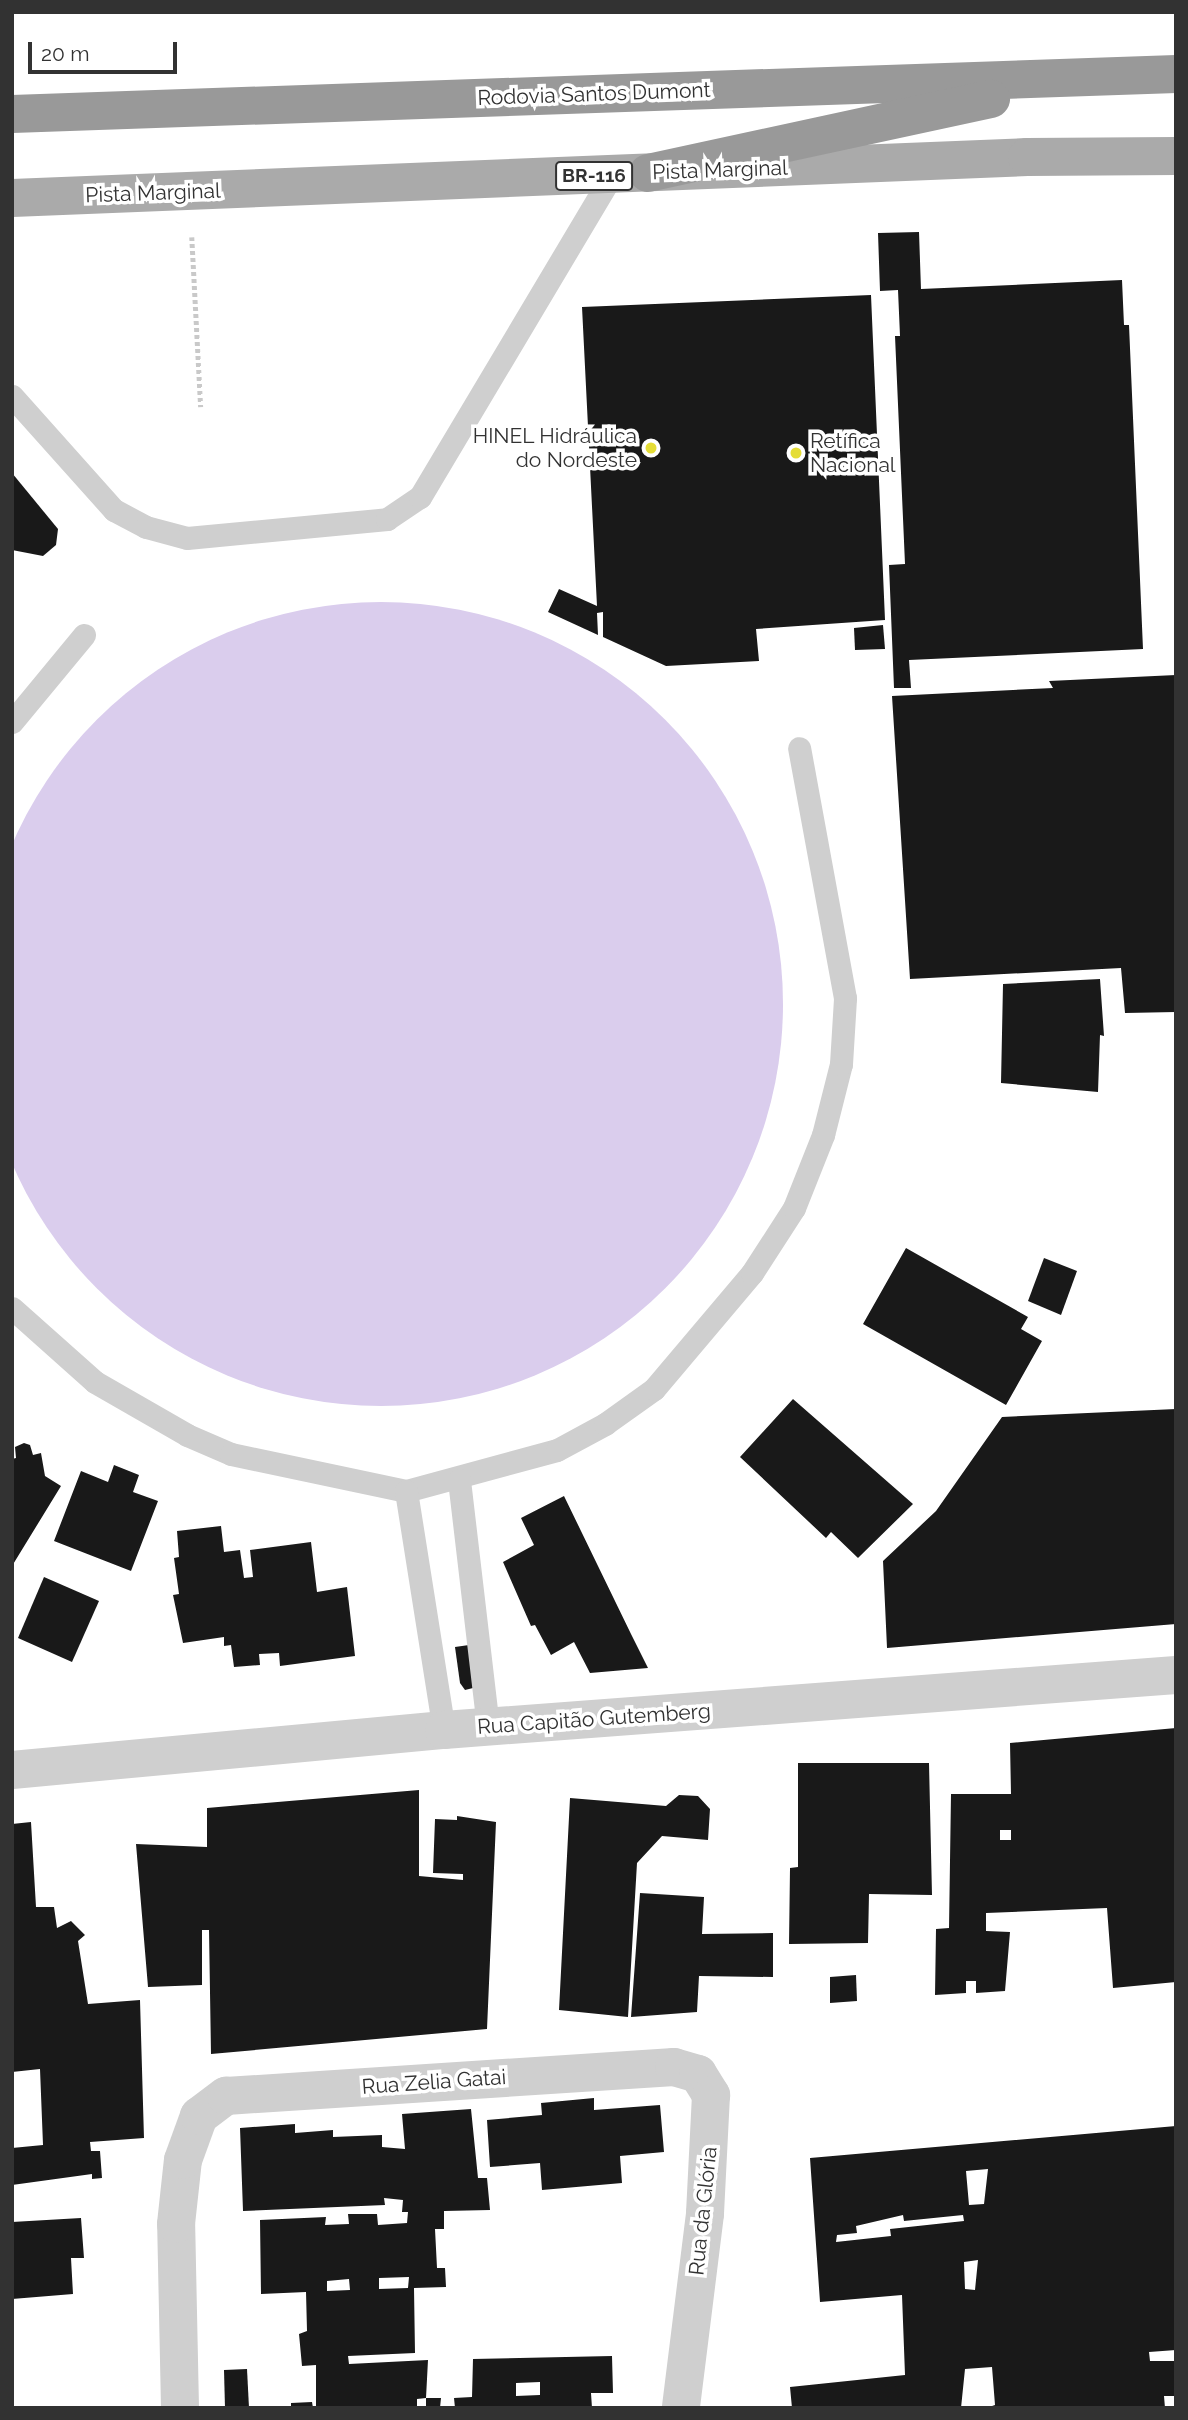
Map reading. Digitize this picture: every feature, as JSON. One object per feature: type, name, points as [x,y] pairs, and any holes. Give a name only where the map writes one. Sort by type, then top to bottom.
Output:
[{"type":"highway","name":"Rodovia Santos Dumont","points":[[12,114],[1176,74]]},
{"type":"highway","points":[[630,174],[1089,78]]},
{"type":"main road","name":"Pista Marginal","points":[[12,198],[1176,156]]},
{"type":"street","name":"Rua Capitão Gutemberg","points":[[12,1770],[444,1730],[1176,1675]]},
{"type":"street","name":"Rua Zelia Gatai","points":[[180,2408],[177,2224],[183,2160],[199,2116],[226,2096],[643,2068]]},
{"type":"street","name":"Rua da Glória","points":[[643,2068],[687,2069],[698,2074],[711,2095],[705,2214],[681,2408]]},
{"type":"lane","points":[[12,396],[114,510],[146,527],[187,538],[387,519],[421,498],[630,174]]},
{"type":"lane","points":[[12,722],[84,635]]},
{"type":"lane","points":[[12,1308],[95,1382],[187,1435],[231,1454],[406,1491],[459,1480],[557,1450],[605,1424],[654,1389],[752,1273],[794,1208],[823,1135],[841,1064],[845,998],[799,748]]},
{"type":"lane","points":[[459,1480],[488,1727]]},
{"type":"lane","points":[[406,1491],[444,1730]]},
{"type":"path","points":[[190,191],[201,407]]},
{"type":"shaded area","points":[[381,602],[459,610],[535,633],[604,670],[665,720],[715,781],[752,850],[775,926],[783,1004],[775,1082],[752,1158],[715,1227],[665,1288],[604,1338],[535,1375],[459,1398],[381,1406],[303,1398],[227,1375],[158,1338],[97,1288],[47,1227],[10,1158],[-13,1082],[-21,1004],[-13,926],[10,850],[47,781],[97,720],[158,670],[227,633],[303,610]]},
{"type":"building","points":[[919,232],[921,289],[1122,280],[1124,325],[1129,325],[1143,649],[909,660],[911,688],[894,688],[889,565],[905,564],[895,336],[900,336],[898,290],[880,291],[878,233]]},
{"type":"building","points":[[871,295],[885,620],[756,629],[759,661],[666,666],[603,637],[603,612],[597,613],[598,635],[548,612],[559,589],[597,606],[582,307]]},
{"type":"building","points":[[12,473],[58,529],[56,545],[43,556],[12,550]]},
{"type":"building","points":[[883,625],[885,649],[855,650],[854,628]]},
{"type":"building","points":[[1176,675],[1176,1012],[1125,1013],[1121,968],[910,979],[892,696],[1053,688],[1049,681]]},
{"type":"building","points":[[1100,979],[1104,1036],[1100,1035],[1098,1092],[1001,1083],[1003,984]]},
{"type":"building","points":[[906,1248],[1028,1317],[1021,1329],[1042,1341],[1006,1405],[863,1324]]},
{"type":"building","points":[[1044,1258],[1077,1271],[1061,1315],[1028,1301]]},
{"type":"building","points":[[793,1399],[913,1504],[858,1558],[831,1532],[826,1538],[740,1457]]},
{"type":"building","points":[[1176,1409],[1176,1624],[887,1648],[883,1561],[936,1511],[1002,1417]]},
{"type":"building","points":[[24,1443],[30,1445],[33,1455],[41,1453],[45,1476],[61,1486],[12,1566],[12,1459],[16,1458],[15,1447]]},
{"type":"building","points":[[114,1465],[139,1475],[133,1492],[158,1501],[131,1571],[54,1541],[81,1471],[108,1482]]},
{"type":"building","points":[[564,1496],[648,1668],[590,1673],[574,1642],[551,1655],[535,1625],[531,1626],[503,1562],[534,1545],[521,1518]]},
{"type":"building","points":[[221,1526],[224,1552],[240,1550],[244,1578],[253,1577],[250,1550],[311,1542],[317,1592],[347,1587],[355,1656],[280,1666],[279,1653],[259,1654],[260,1665],[234,1667],[231,1645],[224,1646],[224,1637],[183,1643],[173,1595],[179,1594],[174,1558],[179,1557],[177,1531]]},
{"type":"building","points":[[44,1577],[99,1601],[72,1662],[18,1638]]},
{"type":"building","points":[[469,1645],[473,1688],[465,1690],[460,1683],[455,1647]]},
{"type":"building","points":[[1176,1728],[1176,1982],[1113,1988],[1107,1908],[986,1913],[986,1931],[1010,1932],[1005,1991],[976,1993],[976,1981],[966,1981],[966,1993],[935,1995],[936,1929],[949,1928],[951,1794],[1011,1794],[1010,1743]],"holes":[[[1000,1830],[1011,1830],[1011,1840],[1000,1840]]]},
{"type":"building","points":[[798,1763],[929,1763],[932,1895],[869,1894],[868,1943],[789,1944],[790,1868],[798,1867]]},
{"type":"building","points":[[419,1790],[419,1876],[463,1880],[463,1874],[433,1873],[435,1819],[457,1820],[457,1816],[496,1822],[487,2029],[211,2054],[209,1930],[202,1930],[202,1985],[148,1987],[136,1844],[207,1847],[207,1808]]},
{"type":"building","points":[[679,1795],[698,1796],[710,1809],[708,1840],[662,1836],[637,1863],[628,2017],[559,2010],[570,1798],[666,1806]]},
{"type":"building","points":[[31,1822],[36,1907],[54,1907],[57,1928],[71,1921],[85,1935],[78,1941],[88,2004],[140,2000],[144,2138],[90,2142],[91,2151],[100,2151],[102,2178],[92,2179],[92,2174],[12,2185],[12,2148],[43,2145],[40,2069],[12,2072],[12,1824]]},
{"type":"building","points":[[640,1893],[704,1897],[702,1934],[773,1933],[773,1977],[699,1976],[697,2012],[631,2017]]},
{"type":"building","points":[[856,1975],[857,2001],[830,2003],[830,1977]]},
{"type":"building","points":[[594,2098],[594,2110],[660,2105],[664,2152],[620,2156],[622,2183],[542,2190],[540,2163],[490,2167],[487,2120],[542,2115],[541,2103]]},
{"type":"building","points":[[471,2109],[478,2178],[487,2178],[490,2210],[444,2211],[444,2229],[435,2229],[437,2268],[445,2268],[446,2287],[414,2288],[415,2353],[348,2356],[349,2364],[428,2360],[426,2398],[417,2399],[417,2408],[316,2408],[316,2365],[302,2366],[299,2334],[307,2331],[306,2292],[261,2294],[260,2220],[326,2217],[325,2225],[349,2224],[348,2214],[377,2214],[378,2225],[407,2223],[408,2212],[402,2212],[403,2200],[384,2198],[385,2205],[243,2211],[240,2128],[295,2124],[295,2133],[333,2130],[333,2137],[382,2135],[382,2147],[405,2149],[402,2114]],"holes":[[[409,2277],[408,2288],[379,2289],[379,2278]],[[349,2279],[350,2290],[327,2291],[327,2281]]]},
{"type":"building","points":[[1176,2126],[1176,2350],[1149,2352],[1150,2361],[1176,2361],[1176,2396],[1164,2396],[1165,2408],[986,2408],[995,2405],[992,2367],[965,2369],[961,2408],[792,2408],[790,2387],[905,2375],[902,2295],[820,2302],[810,2158]],"holes":[[[988,2169],[984,2204],[969,2205],[966,2171]],[[903,2215],[904,2221],[963,2215],[964,2221],[890,2229],[891,2236],[836,2242],[837,2235],[857,2233],[856,2226]],[[978,2260],[975,2290],[965,2289],[964,2262]]]},
{"type":"building","points":[[81,2218],[84,2258],[71,2258],[73,2294],[12,2299],[12,2222]]},
{"type":"building","points":[[612,2356],[613,2393],[591,2393],[592,2408],[455,2408],[454,2398],[472,2397],[473,2359]],"holes":[[[540,2382],[540,2395],[516,2396],[516,2383]]]},
{"type":"building","points":[[247,2369],[249,2408],[225,2408],[224,2370]]},
{"type":"building","points":[[426,2398],[441,2398],[440,2408],[426,2408]]},
{"type":"building","points":[[312,2402],[313,2408],[291,2408],[291,2403]]},
{"type":"place","name":"HINEL Hidráulica do Nordeste","points":[[651,448]]},
{"type":"place","name":"Retífica Nacional","points":[[796,453]]}]
